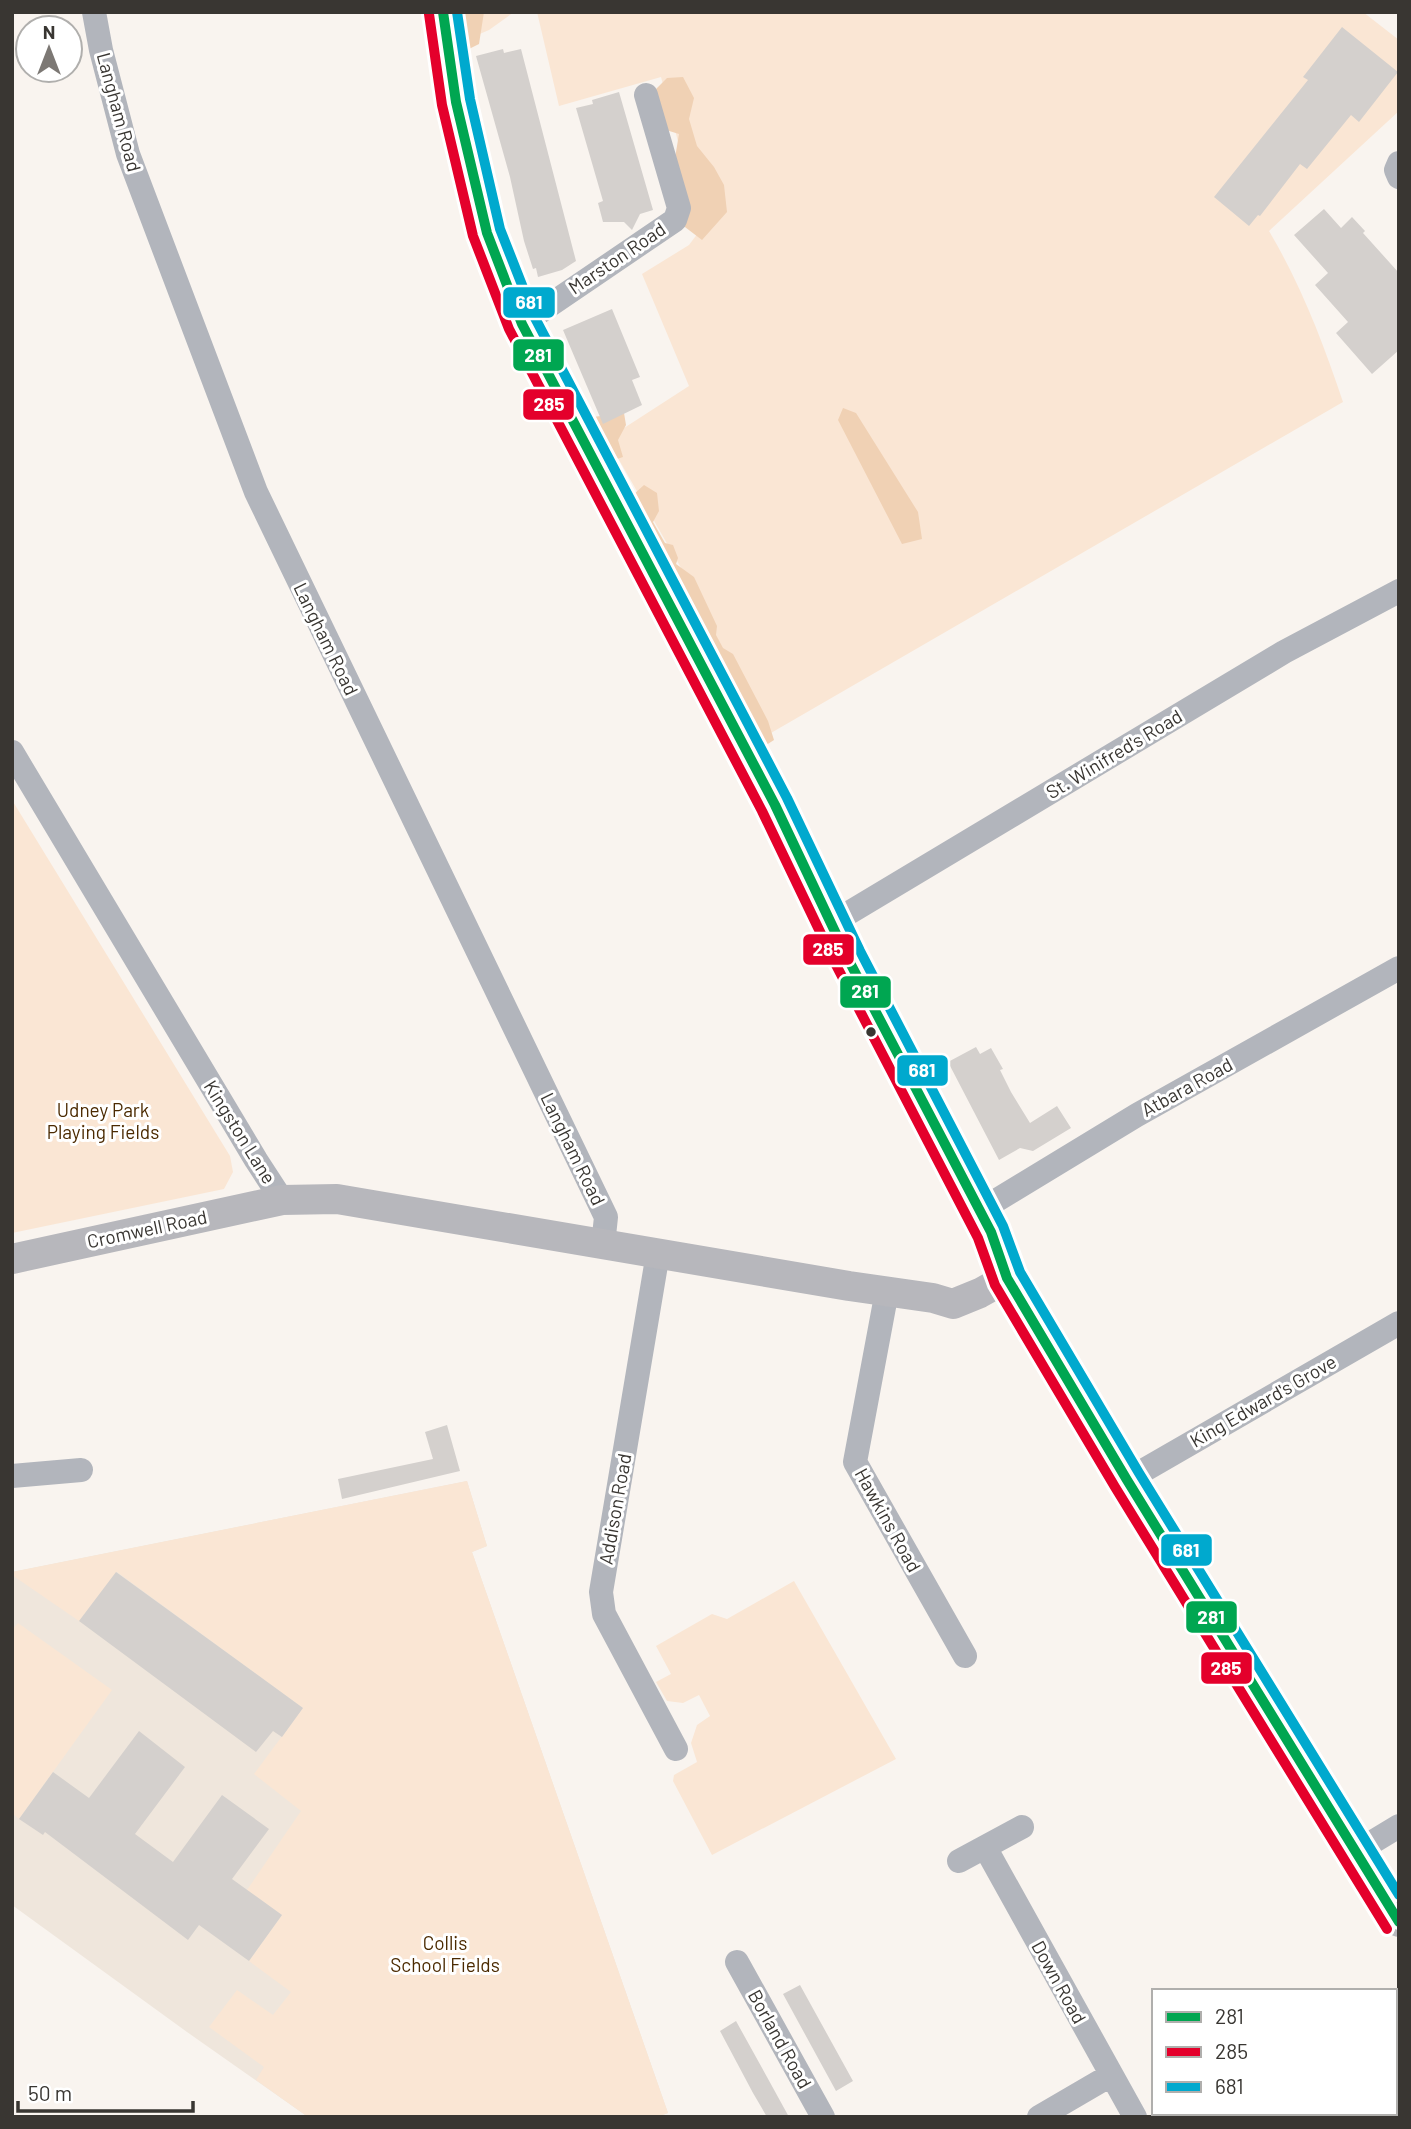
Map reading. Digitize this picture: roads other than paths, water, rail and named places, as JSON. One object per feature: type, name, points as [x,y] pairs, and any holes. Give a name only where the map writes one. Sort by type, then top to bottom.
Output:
[{"type":"main road","points":[[443,12],[456,102],[484,221],[522,324],[775,804],[853,969],[991,1232],[1007,1278],[1127,1480],[1399,1922]]},
{"type":"main road","name":"Kingston Lane","points":[[282,1200],[337,1199],[603,1245],[933,1297],[953,1304],[1007,1278]]},
{"type":"main road","name":"Cromwell Road","points":[[12,1259],[282,1200]]},
{"type":"street","name":"Langham Road","points":[[94,12],[128,154],[256,492],[606,1217],[603,1245]]},
{"type":"street","name":"Marston Road","points":[[522,324],[675,220],[679,208],[646,95]]},
{"type":"street","points":[[1399,163],[1396,170],[1399,177]]},
{"type":"street","name":"St. Winifred's Road","points":[[832,923],[1284,653],[1399,592]]},
{"type":"street","name":"Kingston Lane","points":[[12,752],[282,1200]]},
{"type":"street","name":"Atbara Road","points":[[979,1211],[1137,1115],[1399,968]]},
{"type":"street","name":"Addison Road","points":[[657,1253],[601,1592],[604,1614],[676,1749]]},
{"type":"street","name":"Hawkins Road","points":[[887,1291],[855,1462],[965,1656]]},
{"type":"street","name":"King Edward's Grove","points":[[1127,1480],[1399,1323]]},
{"type":"street","points":[[12,1476],[80,1470]]},
{"type":"street","points":[[1356,1852],[1399,1826]]},
{"type":"street","points":[[959,1860],[1022,1827]]},
{"type":"street","name":"Down Road","points":[[985,1846],[1135,2117]]},
{"type":"street","name":"Borland Road","points":[[737,1962],[822,2117]]},
{"type":"street","points":[[1039,2117],[1111,2075]]},
{"type":"park label","name":"Udney Park Playing Fields","points":[[103,1121]]},
{"type":"park label","name":"Collis School Fields","points":[[445,1954]]}]
